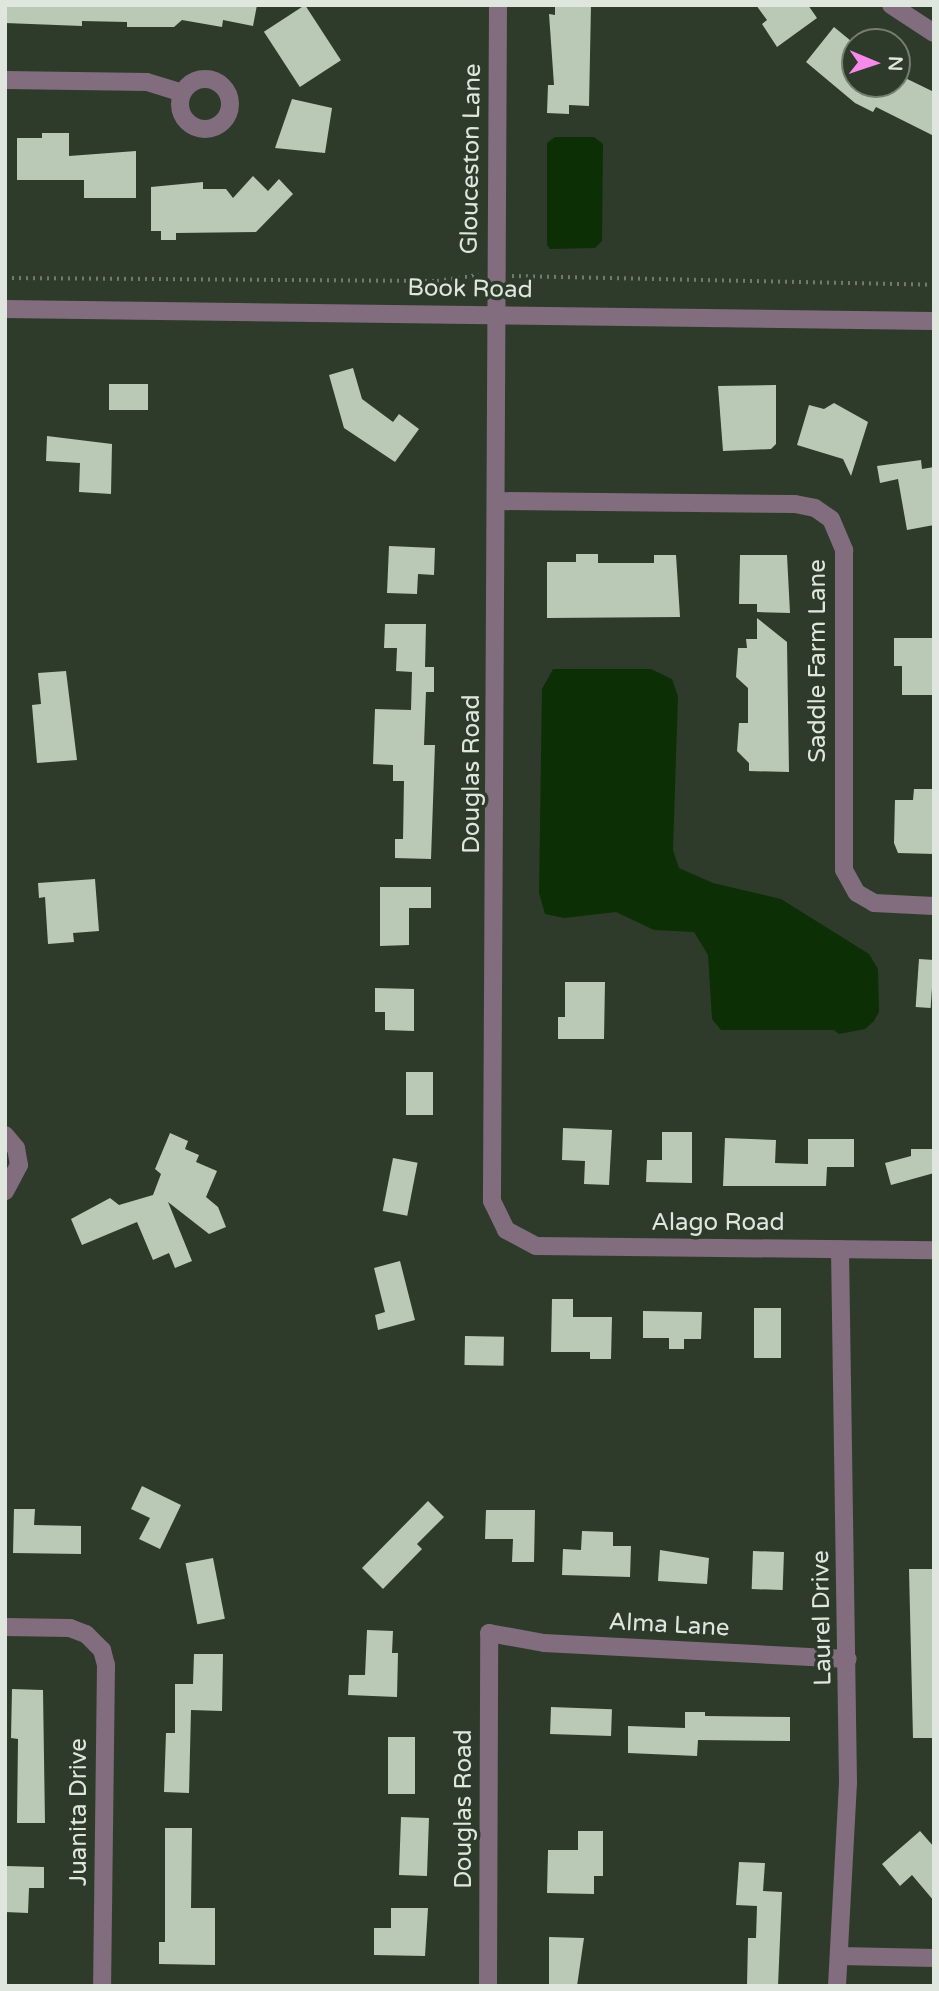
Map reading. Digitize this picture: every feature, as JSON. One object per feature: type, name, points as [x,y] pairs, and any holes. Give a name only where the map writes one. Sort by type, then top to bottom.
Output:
[{"type":"street","name":"Glouceston Lane","points":[[498,5],[494,267],[498,314]]},
{"type":"street","points":[[891,5],[934,33]]},
{"type":"street","points":[[5,80],[147,82],[182,93]]},
{"type":"street","name":"Book Road","points":[[5,309],[934,321]]},
{"type":"street","name":"Douglas Road","points":[[498,314],[496,918],[488,1173],[492,1201],[506,1230]]},
{"type":"street","name":"Saddle Farm Lane","points":[[497,501],[806,504],[831,519],[844,550],[844,870],[857,893],[874,903],[934,906]]},
{"type":"street","points":[[5,1135],[16,1148],[19,1165],[5,1191]]},
{"type":"street","name":"Alago Road","points":[[506,1230],[536,1246],[934,1250]]},
{"type":"street","name":"Laurel Drive","points":[[837,1986],[848,1659],[840,1249]]},
{"type":"street","name":"Juanita Drive","points":[[5,1627],[70,1628],[95,1641],[106,1665],[102,1986]]},
{"type":"street","name":"Douglas Road","points":[[488,1986],[489,1633]]},
{"type":"street","name":"Alma Lane","points":[[489,1633],[544,1643],[848,1659]]},
{"type":"street","points":[[840,1956],[934,1958]]},
{"type":"path","points":[[5,278],[437,281],[485,275]]},
{"type":"path","points":[[507,276],[934,285]]},
{"type":"shaded area","points":[[555,137],[594,137],[603,144],[602,241],[595,248],[550,249],[547,245],[547,143]]},
{"type":"shaded area","points":[[553,669],[651,669],[672,679],[678,696],[673,850],[679,868],[713,883],[781,899],[869,954],[878,969],[879,1012],[874,1021],[865,1029],[839,1034],[834,1030],[721,1030],[712,1019],[708,955],[694,932],[654,930],[616,912],[564,918],[545,914],[539,893],[542,689]]},
{"type":"building","points":[[5,5],[257,5],[253,26],[223,20],[222,27],[182,20],[174,27],[127,27],[127,22],[82,21],[82,26],[5,23]]},
{"type":"building","points":[[305,5],[341,60],[300,87],[264,32]]},
{"type":"building","points":[[555,5],[591,5],[589,106],[569,105],[569,114],[547,113],[548,85],[554,85],[549,14],[555,15]]},
{"type":"building","points":[[756,5],[808,5],[817,18],[777,47],[762,24],[767,20]]},
{"type":"building","points":[[834,27],[841,33],[841,91],[806,62]]},
{"type":"building","points":[[911,81],[934,92],[934,136],[876,107],[873,112],[849,98],[911,98]]},
{"type":"building","points":[[292,99],[332,108],[325,153],[275,148]]},
{"type":"building","points":[[42,133],[69,133],[69,156],[136,151],[136,198],[84,198],[84,180],[17,180],[17,138],[42,138]]},
{"type":"building","points":[[253,176],[268,191],[279,179],[293,194],[256,232],[176,233],[176,240],[161,240],[161,231],[151,231],[151,187],[203,182],[203,189],[226,189],[233,198]]},
{"type":"building","points":[[353,368],[362,399],[393,422],[399,414],[419,429],[395,462],[344,428],[329,375]]},
{"type":"building","points":[[109,384],[148,384],[148,410],[109,410]]},
{"type":"building","points":[[776,385],[776,444],[771,449],[723,451],[718,386]]},
{"type":"building","points":[[834,403],[868,422],[851,476],[843,459],[797,445],[809,405],[824,409]]},
{"type":"building","points":[[47,436],[112,444],[111,494],[79,492],[80,463],[46,461]]},
{"type":"building","points":[[921,460],[922,469],[934,467],[934,525],[907,530],[898,479],[880,483],[877,466]]},
{"type":"building","points":[[389,546],[435,548],[434,575],[418,574],[417,594],[387,593]]},
{"type":"building","points":[[576,554],[598,554],[598,563],[654,563],[654,555],[676,555],[680,617],[547,618],[547,562],[576,562]]},
{"type":"building","points":[[740,555],[787,555],[790,613],[757,612],[757,604],[739,604]]},
{"type":"building","points":[[757,618],[787,642],[789,772],[749,771],[749,763],[737,751],[739,723],[748,723],[748,688],[736,677],[738,648],[747,648],[746,639],[757,639]]},
{"type":"building","points":[[385,624],[426,624],[425,667],[434,667],[434,692],[426,692],[424,745],[435,745],[431,859],[395,858],[395,839],[403,839],[404,781],[393,781],[393,765],[373,764],[375,709],[411,710],[412,672],[396,671],[397,648],[384,648]]},
{"type":"building","points":[[894,638],[934,638],[934,695],[902,695],[902,666],[894,666]]},
{"type":"building","points":[[66,671],[77,760],[37,763],[32,705],[41,704],[38,673]]},
{"type":"building","points":[[914,789],[934,789],[934,854],[898,853],[894,843],[895,800],[913,800]]},
{"type":"building","points":[[95,879],[99,931],[73,933],[74,942],[48,944],[45,897],[39,898],[38,883]]},
{"type":"building","points":[[380,887],[431,887],[431,908],[409,908],[409,945],[380,946]]},
{"type":"building","points":[[919,959],[934,960],[931,1008],[916,1007]]},
{"type":"building","points":[[565,982],[605,982],[604,1039],[558,1039],[558,1017],[565,1017]]},
{"type":"building","points":[[375,988],[414,989],[414,1031],[385,1030],[385,1012],[375,1012]]},
{"type":"building","points":[[406,1072],[433,1072],[433,1115],[406,1115]]},
{"type":"building","points":[[563,1128],[612,1130],[609,1185],[584,1184],[585,1161],[562,1160]]},
{"type":"building","points":[[662,1132],[692,1132],[692,1183],[646,1182],[647,1160],[662,1160]]},
{"type":"building","points":[[170,1133],[188,1141],[185,1149],[199,1155],[196,1162],[217,1171],[206,1197],[218,1207],[226,1227],[209,1234],[168,1202],[192,1261],[175,1268],[169,1253],[153,1260],[137,1222],[82,1245],[71,1219],[110,1198],[119,1205],[153,1195],[161,1174],[155,1169]]},
{"type":"building","points":[[725,1138],[776,1140],[775,1163],[808,1164],[808,1139],[854,1139],[854,1167],[827,1167],[826,1186],[723,1186]]},
{"type":"building","points":[[911,1149],[934,1149],[934,1173],[891,1185],[885,1163],[911,1156]]},
{"type":"building","points":[[393,1158],[418,1163],[407,1216],[383,1211]]},
{"type":"building","points":[[400,1261],[415,1320],[378,1330],[375,1315],[385,1312],[374,1268]]},
{"type":"building","points":[[552,1299],[573,1299],[573,1317],[612,1317],[611,1359],[590,1359],[590,1352],[551,1352]]},
{"type":"building","points":[[754,1308],[781,1308],[781,1358],[754,1358]]},
{"type":"building","points":[[643,1311],[702,1312],[701,1339],[684,1339],[684,1349],[669,1349],[669,1338],[643,1338]]},
{"type":"building","points":[[465,1336],[504,1337],[503,1366],[464,1365]]},
{"type":"building","points":[[142,1486],[181,1505],[160,1549],[139,1539],[150,1518],[131,1509]]},
{"type":"building","points":[[428,1501],[444,1517],[417,1544],[422,1549],[383,1589],[362,1568]]},
{"type":"building","points":[[14,1509],[35,1509],[34,1525],[81,1526],[81,1554],[13,1553]]},
{"type":"building","points":[[486,1510],[535,1510],[534,1562],[512,1562],[513,1539],[485,1539]]},
{"type":"building","points":[[582,1531],[613,1532],[613,1546],[631,1546],[630,1577],[562,1575],[563,1549],[581,1550]]},
{"type":"building","points":[[660,1550],[709,1558],[707,1584],[658,1581]]},
{"type":"building","points":[[753,1551],[784,1552],[783,1590],[752,1589]]},
{"type":"building","points":[[213,1558],[225,1619],[197,1624],[186,1563]]},
{"type":"building","points":[[909,1569],[934,1569],[934,1738],[913,1738]]},
{"type":"building","points":[[367,1630],[393,1631],[392,1653],[398,1653],[397,1697],[348,1695],[349,1675],[365,1675]]},
{"type":"building","points":[[194,1654],[223,1654],[222,1711],[191,1710],[189,1793],[164,1792],[166,1733],[175,1733],[175,1684],[193,1684]]},
{"type":"building","points":[[12,1689],[43,1690],[45,1823],[17,1823],[18,1739],[11,1738]]},
{"type":"building","points":[[551,1707],[612,1709],[611,1736],[550,1734]]},
{"type":"building","points":[[685,1712],[705,1712],[705,1716],[790,1717],[790,1741],[698,1740],[697,1756],[628,1753],[628,1726],[685,1728]]},
{"type":"building","points":[[388,1737],[415,1737],[415,1794],[388,1794]]},
{"type":"building","points":[[401,1817],[429,1818],[427,1876],[399,1875]]},
{"type":"building","points":[[165,1828],[192,1828],[191,1908],[215,1908],[215,1965],[159,1964],[159,1942],[165,1942]]},
{"type":"building","points":[[578,1831],[603,1831],[603,1876],[594,1876],[594,1894],[547,1893],[548,1850],[578,1850]]},
{"type":"building","points":[[920,1831],[934,1847],[934,1901],[912,1875],[900,1886],[882,1864]]},
{"type":"building","points":[[739,1862],[765,1863],[763,1891],[782,1892],[778,1986],[747,1986],[748,1938],[756,1938],[757,1906],[736,1905]]},
{"type":"building","points":[[6,1866],[44,1867],[44,1888],[29,1888],[28,1913],[5,1912]]},
{"type":"building","points":[[391,1908],[428,1908],[425,1956],[374,1955],[374,1928],[391,1928]]},
{"type":"building","points":[[549,1937],[584,1938],[577,1986],[549,1986]]}]
